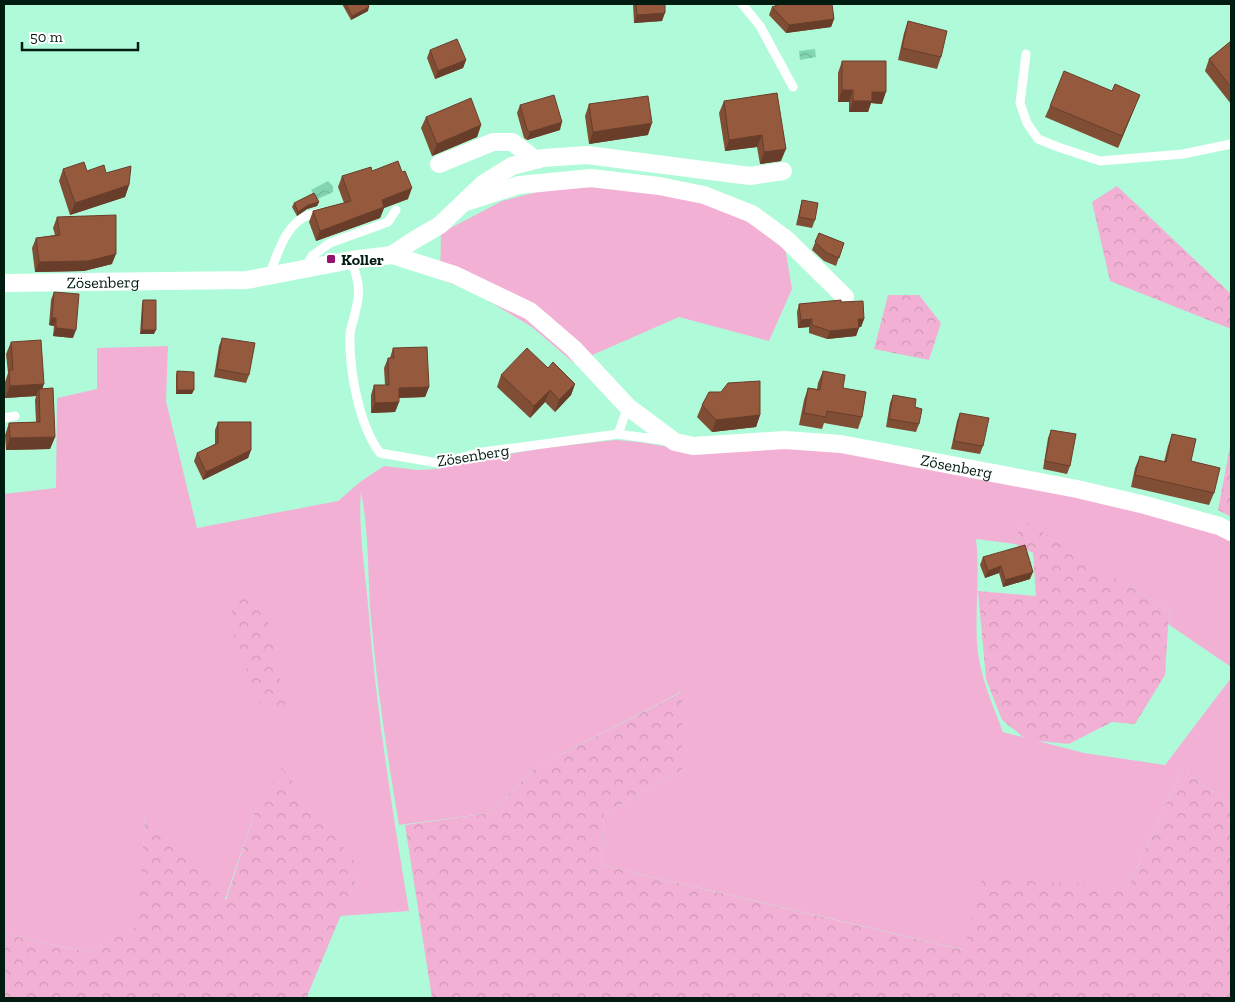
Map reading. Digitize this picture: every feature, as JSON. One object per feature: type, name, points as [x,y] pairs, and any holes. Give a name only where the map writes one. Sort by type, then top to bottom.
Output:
[{"type":"street","points":[[439,164],[494,142],[512,142],[536,160]]},
{"type":"street","name":"Zösenberg","points":[[392,255],[440,225],[482,184],[512,166],[543,158],[587,155],[750,176],[783,171]]},
{"type":"street","name":"Zösenberg","points":[[463,203],[520,185],[591,178],[659,186],[704,195],[752,214],[786,240],[845,297]]},
{"type":"street","name":"Zösenberg","points":[[4,283],[247,280],[351,260],[392,255],[455,275],[530,312],[573,348],[628,407],[675,442],[703,445],[785,440],[841,444],[1077,489],[1145,505],[1219,526],[1231,532]]},
{"type":"lane","points":[[742,4],[760,26],[793,87]]},
{"type":"lane","points":[[1026,54],[1020,103],[1027,123],[1038,139],[1058,148],[1100,161],[1183,154],[1231,144]]},
{"type":"lane","points":[[269,276],[280,247],[293,225],[307,216],[337,209]]},
{"type":"lane","points":[[304,270],[312,256],[330,243],[388,222],[396,210]]},
{"type":"lane","name":"Zösenberg","points":[[351,260],[359,287],[350,334],[352,364],[359,410],[372,443],[380,454],[438,463],[483,452],[618,434],[675,442]]},
{"type":"lane","points":[[618,434],[628,407]]},
{"type":"lane","points":[[4,418],[15,416]]},
{"type":"green space","points":[[1117,186],[1231,294],[1231,329],[1110,281],[1092,202]]},
{"type":"green space","points":[[588,187],[685,195],[733,211],[785,247],[792,289],[769,341],[679,317],[574,363],[532,327],[477,294],[440,279],[441,233],[502,201],[541,191]]},
{"type":"green space","points":[[888,295],[919,295],[941,323],[929,360],[874,349]]},
{"type":"green space","points":[[168,346],[166,401],[197,528],[338,501],[360,482],[384,466],[417,470],[437,469],[470,461],[550,447],[616,440],[674,448],[786,448],[874,451],[908,466],[1041,488],[1172,519],[1231,538],[1231,667],[1168,624],[1169,611],[1021,520],[1015,544],[976,539],[978,565],[978,655],[987,688],[1003,732],[1084,753],[1165,765],[1231,678],[1231,805],[1182,770],[1128,887],[965,950],[601,865],[604,814],[682,770],[681,692],[535,768],[490,813],[399,825],[377,678],[370,612],[366,526],[361,492],[361,534],[375,682],[409,911],[340,916],[360,869],[256,809],[225,900],[145,816],[139,926],[87,952],[4,934],[4,494],[56,488],[57,398],[97,389],[97,348]]},
{"type":"green space","points":[[1231,441],[1231,517],[1218,510]]},
{"type":"green space","points":[[1021,519],[1169,611],[1165,675],[1135,724],[1112,722],[1069,744],[1027,740],[1002,720],[986,679],[978,591],[1036,596],[1033,553],[1015,544]]},
{"type":"green space","points":[[240,594],[266,613],[288,715],[262,710],[228,620]]},
{"type":"green space","points":[[682,692],[682,770],[604,814],[601,865],[964,950],[982,878],[1128,887],[1182,770],[1231,805],[1231,998],[432,998],[405,825],[490,813],[535,768]]},
{"type":"green space","points":[[282,768],[360,869],[308,998],[4,998],[4,934],[87,952],[138,926],[145,815],[226,900],[256,809]]},
{"type":"water","points":[[815,49],[816,57],[800,60],[799,51]]},
{"type":"water","points":[[328,181],[333,186],[333,192],[316,200],[311,190]]},
{"type":"building","points":[[346,4],[368,4],[369,7],[352,16]]},
{"type":"building","points":[[636,4],[665,4],[665,13],[637,15]]},
{"type":"building","points":[[780,4],[832,4],[834,19],[789,25],[772,7]]},
{"type":"building","points":[[908,21],[947,31],[941,57],[902,48]]},
{"type":"building","points":[[457,39],[466,60],[438,71],[430,50]]},
{"type":"building","points":[[1231,41],[1231,87],[1209,59]]},
{"type":"building","points":[[842,61],[886,61],[886,92],[872,92],[872,101],[853,101],[853,90],[842,90]]},
{"type":"building","points":[[1064,71],[1112,91],[1115,84],[1140,95],[1122,136],[1050,106]]},
{"type":"building","points":[[777,93],[786,149],[764,152],[762,135],[729,140],[724,101]]},
{"type":"building","points":[[554,95],[562,122],[530,132],[527,130],[520,105]]},
{"type":"building","points":[[648,96],[652,123],[593,132],[589,104]]},
{"type":"building","points":[[471,98],[481,125],[437,144],[426,117]]},
{"type":"building","points":[[398,161],[402,172],[405,171],[412,188],[382,200],[384,207],[320,231],[313,211],[351,201],[342,176],[371,167],[372,171]]},
{"type":"building","points":[[84,162],[87,171],[104,165],[106,173],[131,166],[129,185],[75,203],[63,169]]},
{"type":"building","points":[[314,193],[319,202],[308,205],[298,212],[294,203]]},
{"type":"building","points":[[802,200],[818,203],[815,220],[799,217]]},
{"type":"building","points":[[116,215],[116,254],[88,261],[39,262],[36,238],[60,235],[57,217]]},
{"type":"building","points":[[819,233],[844,243],[839,258],[827,253],[815,242]]},
{"type":"building","points":[[54,292],[79,294],[76,330],[56,328],[56,318],[52,318]]},
{"type":"building","points":[[143,300],[156,300],[156,330],[142,330]]},
{"type":"building","points":[[841,300],[841,302],[863,301],[864,319],[858,319],[859,328],[830,331],[812,325],[812,319],[801,320],[799,304]]},
{"type":"building","points":[[222,338],[255,343],[249,375],[217,369]]},
{"type":"building","points":[[41,340],[44,384],[10,386],[9,370],[13,370],[11,342]]},
{"type":"building","points":[[427,347],[429,387],[399,388],[399,402],[375,403],[374,385],[389,385],[388,358],[394,358],[393,348]]},
{"type":"building","points":[[527,348],[548,368],[553,362],[575,384],[559,400],[550,390],[534,406],[501,375]]},
{"type":"building","points":[[177,371],[194,372],[194,390],[177,390]]},
{"type":"building","points":[[823,371],[845,375],[843,388],[866,392],[862,417],[827,411],[826,417],[804,413],[808,388],[820,390]]},
{"type":"building","points":[[760,381],[760,415],[716,420],[702,405],[709,392],[721,392],[728,383]]},
{"type":"building","points":[[53,388],[55,437],[10,438],[9,423],[40,422],[39,389]]},
{"type":"building","points":[[893,395],[916,399],[915,407],[922,409],[919,424],[889,419]]},
{"type":"building","points":[[960,413],[989,418],[983,446],[954,441]]},
{"type":"building","points":[[218,422],[251,422],[251,450],[206,472],[197,453],[218,443]]},
{"type":"building","points":[[1051,430],[1076,434],[1070,466],[1045,461]]},
{"type":"building","points":[[1172,434],[1196,439],[1191,461],[1220,468],[1214,493],[1135,475],[1140,456],[1166,462]]},
{"type":"building","points":[[1025,545],[1033,572],[1005,580],[1001,566],[988,571],[983,557]]},
{"type":"place","name":"Koller","points":[[331,259]]}]
